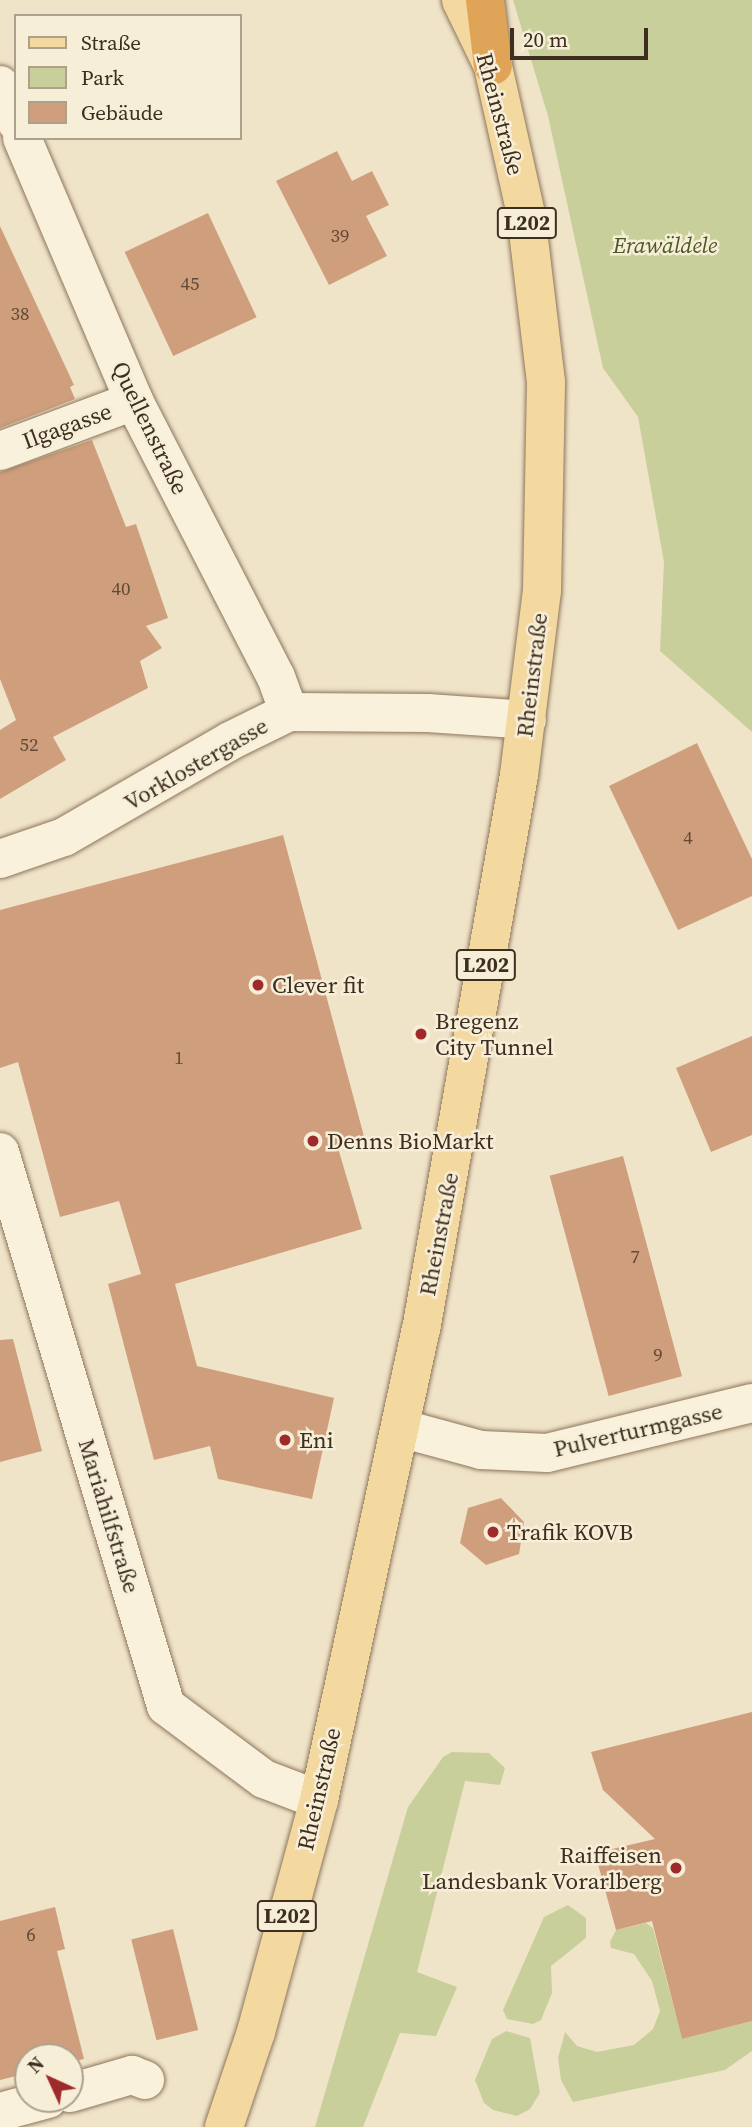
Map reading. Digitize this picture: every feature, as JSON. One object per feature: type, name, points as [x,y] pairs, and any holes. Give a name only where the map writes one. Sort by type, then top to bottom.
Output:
[{"type":"highway","points":[[485,0],[493,66]]},
{"type":"main road","name":"Rheinstraße","points":[[224,2127],[256,2032],[318,1800],[400,1428],[447,1196],[527,720],[542,590],[546,382],[526,214],[493,66],[461,0]]},
{"type":"street","name":"Quellenstraße","points":[[21,140],[134,401],[276,677],[289,712]]},
{"type":"street","name":"Ilgagasse","points":[[0,451],[134,401]]},
{"type":"street","name":"Vorklostergasse","points":[[0,859],[64,837],[230,741],[289,712],[428,713],[527,720]]},
{"type":"street","name":"Mariahilfstraße","points":[[0,1152],[166,1706],[264,1779],[318,1800]]},
{"type":"street","name":"Pulverturmgasse","points":[[400,1428],[481,1450],[547,1453],[752,1403]]},
{"type":"street","points":[[84,2089],[132,2075],[145,2080]]},
{"type":"green space","name":"Erawäldele","points":[[513,0],[752,0],[752,732],[660,651],[664,562],[638,417],[603,368],[548,116]]},
{"type":"green space","points":[[452,1752],[489,1753],[505,1768],[500,1785],[465,1781],[417,1972],[457,1987],[436,2036],[400,2033],[363,2127],[315,2127],[408,1807],[443,1757]]},
{"type":"green space","points":[[568,1905],[586,1918],[586,1938],[551,1966],[552,1993],[541,2020],[533,2024],[507,2019],[503,2010],[544,1917]]},
{"type":"green space","points":[[646,1923],[653,1928],[682,2039],[752,2021],[752,2051],[725,2070],[573,2102],[561,2080],[558,2058],[565,2032],[577,2046],[597,2052],[634,2045],[653,2029],[660,2011],[652,1981],[634,1954],[611,1948],[610,1942],[616,1930]]},
{"type":"green space","points":[[506,2031],[530,2038],[540,2093],[530,2109],[517,2116],[493,2110],[484,2103],[475,2080],[492,2039]]},
{"type":"building","points":[[337,151],[352,181],[372,171],[389,205],[366,216],[387,256],[329,285],[276,181]]},
{"type":"building","points":[[208,213],[257,317],[173,356],[125,252]]},
{"type":"building","points":[[0,226],[74,385],[70,387],[75,399],[0,428]]},
{"type":"building","points":[[92,440],[126,527],[136,524],[168,618],[146,626],[162,648],[140,661],[148,688],[53,737],[66,760],[0,799],[0,730],[16,720],[0,679],[0,472]]},
{"type":"building","points":[[697,743],[752,859],[752,896],[678,930],[609,786]]},
{"type":"building","points":[[283,835],[365,1140],[338,1148],[362,1229],[175,1284],[197,1366],[334,1398],[312,1499],[218,1479],[210,1446],[154,1460],[108,1284],[141,1274],[119,1201],[60,1217],[18,1062],[0,1068],[0,910]]},
{"type":"building","points":[[752,1036],[752,1135],[711,1152],[676,1068]]},
{"type":"building","points":[[623,1156],[682,1376],[609,1396],[550,1176]]},
{"type":"building","points":[[13,1339],[42,1451],[0,1462],[0,1340]]},
{"type":"building","name":"Trafik KOVB","points":[[501,1498],[524,1522],[519,1554],[486,1565],[460,1543],[468,1508]]},
{"type":"building","name":"Raiffeisen Landesbank Vorarlberg","points":[[752,1712],[752,2021],[682,2039],[652,1921],[616,1930],[595,1853],[655,1839],[603,1790],[591,1752]]},
{"type":"building","points":[[55,1907],[65,1949],[57,1951],[80,2043],[14,2043],[14,2076],[0,2080],[0,1921]]},
{"type":"building","points":[[173,1929],[198,2030],[156,2040],[131,1939]]},
{"type":"place","name":"Clever fit","points":[[258,985]]},
{"type":"place","name":"Bregenz City Tunnel","points":[[421,1034]]},
{"type":"place","name":"Denns BioMarkt","points":[[313,1141]]},
{"type":"place","name":"Eni","points":[[285,1440]]},
{"type":"place","name":"Trafik KOVB","points":[[493,1532]]},
{"type":"place","name":"Raiffeisen Landesbank Vorarlberg","points":[[676,1868]]}]
